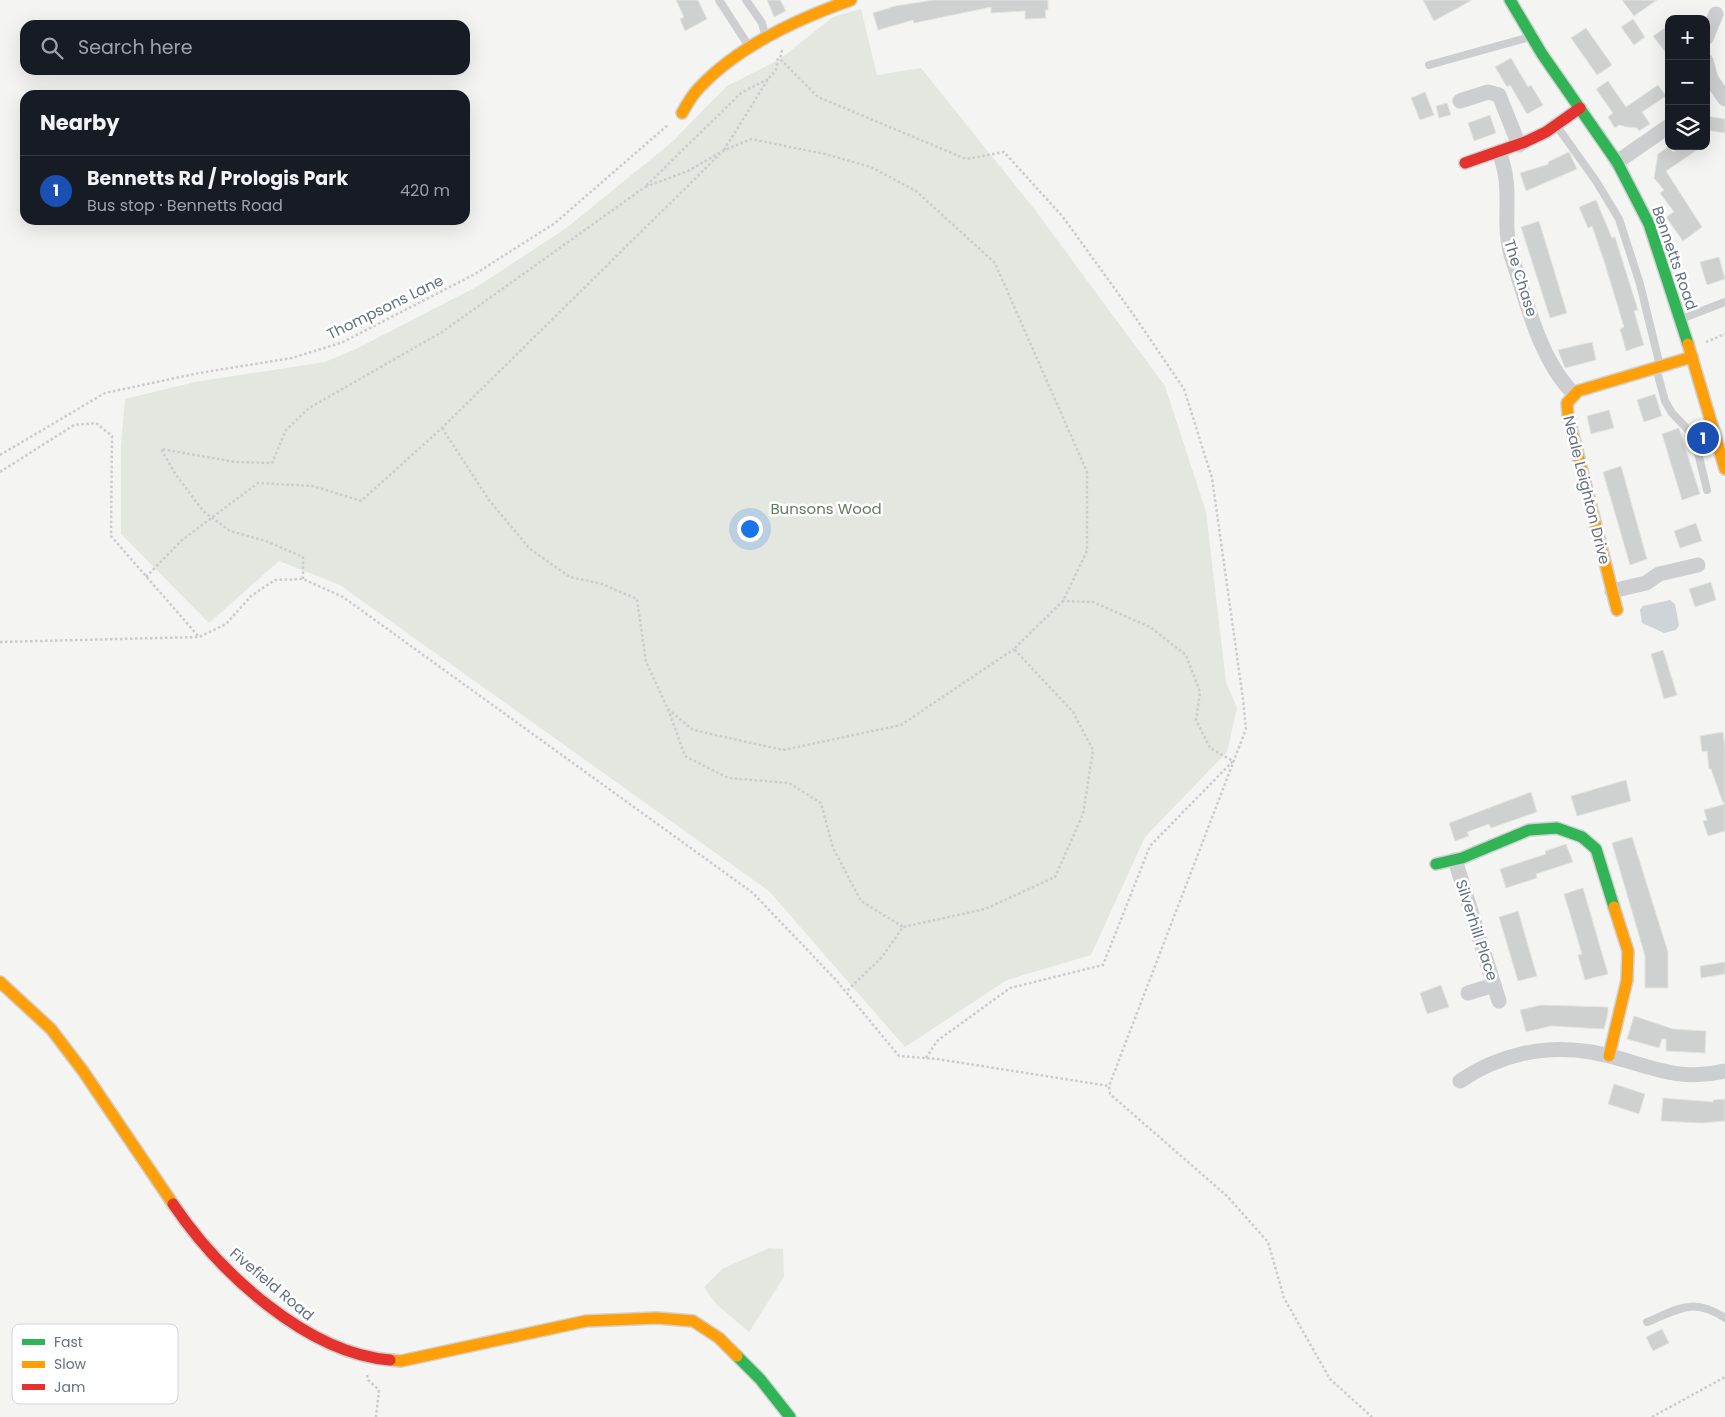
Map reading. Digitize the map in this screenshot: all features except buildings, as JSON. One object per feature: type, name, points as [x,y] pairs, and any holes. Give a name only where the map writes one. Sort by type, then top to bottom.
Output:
[{"type":"street","points":[[682,113],[701,86],[751,50],[800,21],[851,0]]},
{"type":"street","name":"Bennetts Road","points":[[1510,0],[1617,162],[1649,224],[1681,319],[1725,469]]},
{"type":"street","points":[[1710,28],[1716,14]]},
{"type":"street","points":[[1710,75],[1716,97]]},
{"type":"street","points":[[1460,101],[1488,92],[1499,95],[1519,144]]},
{"type":"street","points":[[1465,163],[1519,144],[1556,125],[1580,108]]},
{"type":"street","points":[[1617,162],[1665,129]]},
{"type":"street","name":"The Chase","points":[[1499,152],[1507,176],[1507,243],[1551,365],[1562,383],[1574,394]]},
{"type":"street","name":"Neale Leighton Drive","points":[[1617,610],[1567,409],[1568,403],[1574,394],[1658,367],[1690,352]]},
{"type":"street","points":[[1612,591],[1646,583],[1659,574],[1698,565]]},
{"type":"street","points":[[1436,864],[1455,860],[1496,842],[1540,828],[1564,829],[1591,842],[1596,850],[1628,951],[1627,980],[1623,1003],[1609,1056]]},
{"type":"street","name":"Silverhill Place","points":[[1455,860],[1499,1001]]},
{"type":"street","name":"Fivefield Road","points":[[0,982],[51,1029],[83,1071],[177,1210],[225,1267],[279,1314],[313,1337],[366,1358],[401,1362],[586,1321],[657,1318],[693,1321],[719,1338],[760,1379],[790,1417]]},
{"type":"street","points":[[1468,993],[1494,985]]},
{"type":"street","points":[[1460,1081],[1476,1070],[1513,1054],[1574,1050],[1609,1056],[1644,1068],[1677,1075],[1725,1071]]},
{"type":"lane","points":[[719,0],[751,50]]},
{"type":"lane","points":[[746,0],[762,23],[766,40]]},
{"type":"lane","points":[[1429,66],[1532,36]]},
{"type":"lane","points":[[1556,125],[1596,181],[1619,219],[1640,284],[1665,400],[1672,413],[1694,436],[1707,490]]},
{"type":"lane","points":[[1681,319],[1725,302]]},
{"type":"lane","points":[[1647,1322],[1693,1305],[1713,1310],[1725,1318]]},
{"type":"path","points":[[146,577],[181,541],[258,483],[313,486],[361,501],[442,428],[723,151],[768,79],[776,70],[782,48],[780,59],[818,97],[966,159],[1004,152],[1062,217],[1138,321],[1184,389],[1212,478],[1246,729],[1108,1086],[1110,1094],[1226,1196],[1268,1242],[1284,1298],[1330,1380],[1372,1417]]},
{"type":"path","points":[[302,579],[302,557],[266,541],[230,531],[203,511],[176,475],[161,449],[235,462],[272,463],[286,430],[309,408],[442,332],[645,187],[741,92],[768,79]]},
{"type":"path","name":"Thompsons Lane","points":[[0,455],[105,393],[199,373],[292,358],[343,342],[476,274],[555,223],[682,113]]},
{"type":"path","points":[[645,187],[688,171],[723,151],[751,140],[825,154],[871,167],[916,191],[995,263],[1087,472],[1087,551],[1063,601],[1014,649],[901,725],[783,750],[693,730],[668,708]]},
{"type":"path","points":[[1690,352],[1725,334]]},
{"type":"path","points":[[0,472],[74,425],[96,423],[112,436],[111,536],[199,637]]},
{"type":"path","points":[[442,428],[489,500],[530,549],[570,578],[602,584],[636,599],[646,662],[668,708],[685,756],[728,778],[789,783],[821,803],[833,848],[861,901],[903,926],[985,909],[1055,877],[1083,814],[1093,750],[1073,712],[1014,649]]},
{"type":"path","points":[[0,642],[199,637],[226,624],[251,596],[274,580],[302,579],[343,597],[753,893],[846,992],[900,1056],[926,1058],[1108,1086]]},
{"type":"path","points":[[1063,601],[1093,602],[1150,627],[1186,655],[1200,692],[1196,720],[1210,748],[1233,762]]},
{"type":"path","points":[[926,1058],[937,1041],[1010,988],[1103,965],[1150,846],[1233,762]]},
{"type":"path","points":[[846,992],[882,957],[903,926]]},
{"type":"path","points":[[366,1358],[368,1380],[379,1390],[376,1417]]},
{"type":"path","points":[[1652,1417],[1725,1377]]},
{"type":"green space","name":"Bunsons Wood","points":[[861,9],[877,75],[921,68],[1035,210],[1165,386],[1206,512],[1226,682],[1237,708],[1227,752],[1145,837],[1091,955],[1007,980],[905,1047],[769,891],[340,585],[279,561],[209,623],[121,534],[121,445],[125,399],[195,382],[325,362],[356,349],[478,286],[565,229],[671,143],[727,86],[780,59],[833,17]]},
{"type":"green space","points":[[769,1248],[783,1249],[784,1277],[749,1332],[717,1305],[704,1287],[722,1269]]},
{"type":"shaded area","points":[[1670,600],[1675,604],[1679,625],[1676,630],[1664,633],[1642,623],[1640,610],[1643,606]]},
{"type":"traffic: fast","points":[[1510,0],[1542,54],[1617,162],[1649,224],[1688,344]]},
{"type":"traffic: fast","points":[[1436,864],[1462,858],[1529,830],[1557,828],[1582,837],[1596,849],[1614,907]]},
{"type":"traffic: fast","points":[[737,1356],[760,1379],[790,1417]]},
{"type":"traffic: slow","points":[[682,113],[699,88],[732,59],[770,35],[851,0]]},
{"type":"traffic: slow","points":[[1688,344],[1725,469]]},
{"type":"traffic: slow","points":[[1617,610],[1568,415],[1567,403],[1578,391],[1692,357]]},
{"type":"traffic: slow","points":[[1609,1056],[1627,980],[1628,951],[1614,907]]},
{"type":"traffic: slow","points":[[0,982],[51,1029],[83,1071],[173,1204]]},
{"type":"traffic: slow","points":[[390,1360],[401,1361],[586,1321],[657,1318],[693,1321],[719,1338],[737,1356]]},
{"type":"traffic: jam","points":[[1465,163],[1525,142],[1546,132],[1580,108]]},
{"type":"traffic: jam","points":[[173,1204],[192,1230],[215,1256],[267,1305],[327,1342],[358,1354],[390,1360]]},
{"type":"place","name":"Bennetts Rd / Prologis Park","points":[[1703,438]]}]
